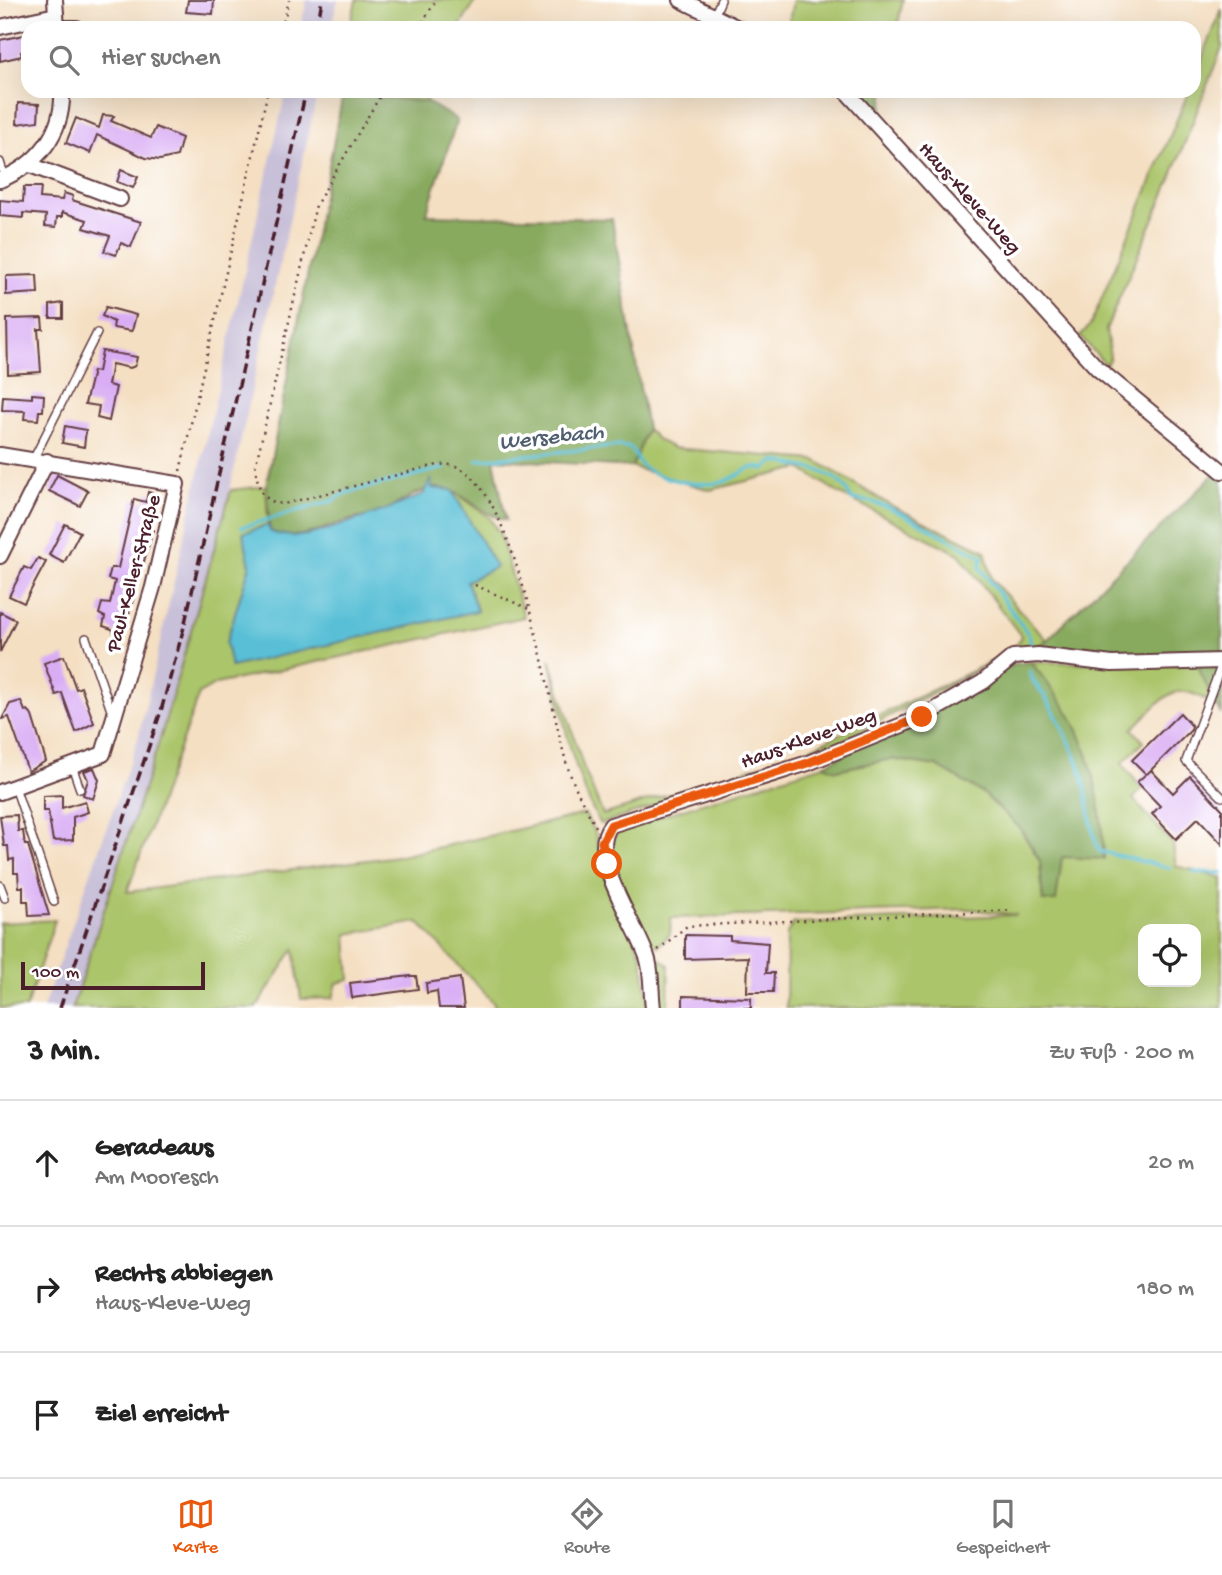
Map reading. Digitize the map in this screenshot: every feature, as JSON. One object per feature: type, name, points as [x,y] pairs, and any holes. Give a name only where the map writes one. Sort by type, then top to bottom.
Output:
[{"type":"street","points":[[681,0],[723,21]]},
{"type":"street","points":[[39,21],[58,18]]},
{"type":"street","points":[[0,27],[21,24]]},
{"type":"street","points":[[2,179],[30,165],[48,143],[60,120],[62,98]]},
{"type":"street","name":"Haus-Kleve-Weg","points":[[852,98],[1097,368],[1222,471]]},
{"type":"street","points":[[30,165],[120,200]]},
{"type":"street","name":"Paul-Keller-Straße","points":[[0,455],[177,484],[153,587],[103,754],[0,792]]},
{"type":"street","points":[[0,556],[40,461]]},
{"type":"street","name":"Haus-Kleve-Weg","points":[[605,832],[611,825],[808,763],[922,717],[983,682],[1013,657],[1038,654],[1112,664],[1222,662]]},
{"type":"street","points":[[605,832],[602,842],[607,864],[648,959],[653,1008]]},
{"type":"lane","points":[[713,16],[721,0]]},
{"type":"lane","points":[[0,162],[2,179]]},
{"type":"lane","points":[[40,461],[97,333]]},
{"type":"lane","points":[[86,638],[114,720]]},
{"type":"lane","points":[[1222,662],[1186,761],[1222,797]]},
{"type":"lane","points":[[72,766],[80,789]]},
{"type":"lane","points":[[15,786],[54,902]]},
{"type":"lane","points":[[0,886],[5,898]]},
{"type":"path","points":[[284,21],[289,0]]},
{"type":"path","points":[[423,21],[436,0]]},
{"type":"path","points":[[177,484],[266,98]]},
{"type":"path","points":[[379,98],[316,205],[255,468],[260,492],[272,503],[284,504],[448,463],[463,469],[487,498],[502,527],[530,609],[567,764],[597,830],[605,832]]},
{"type":"path","points":[[475,584],[530,609]]},
{"type":"path","points":[[648,959],[687,926],[1013,910]]},
{"type":"shaded area","points":[[307,0],[338,0],[333,21],[302,21]]},
{"type":"shaded area","points":[[284,98],[316,98],[221,530],[161,736],[72,1008],[43,1008],[138,739]]},
{"type":"green space","points":[[356,0],[476,0],[463,21],[352,21]]},
{"type":"green space","points":[[793,0],[903,0],[898,21],[789,21]]},
{"type":"green space","points":[[1222,9],[1222,47],[1169,183],[1106,329],[1110,357],[1106,365],[1080,336],[1091,324],[1186,98],[1201,98],[1201,61]]},
{"type":"green space","points":[[342,98],[427,102],[457,120],[426,215],[612,219],[647,429],[632,467],[494,459],[506,520],[451,491],[433,488],[413,495],[380,514],[292,536],[270,531],[266,486]]},
{"type":"green space","points":[[385,98],[427,98],[427,102]]},
{"type":"green space","points":[[861,98],[884,98],[880,120]]},
{"type":"green space","points":[[647,429],[658,440],[673,448],[815,460],[892,506],[985,551],[992,580],[1047,640],[1032,649],[1014,651],[1021,636],[959,554],[840,494],[800,468],[710,490],[632,467]]},
{"type":"green space","points":[[1214,474],[1222,480],[1222,715],[1201,675],[1196,656],[1113,660],[1032,649],[1047,640]]},
{"type":"green space","points":[[266,486],[268,525],[244,533],[250,565],[226,643],[477,610],[467,581],[495,567],[452,490],[488,516],[500,534],[524,617],[216,684],[199,694],[127,892],[405,855],[585,814],[595,833],[604,864],[642,957],[649,1008],[495,1008],[494,1003],[418,922],[347,934],[350,980],[337,983],[333,998],[301,999],[294,949],[256,1008],[72,1008],[161,736],[231,490]]},
{"type":"green space","points":[[1014,651],[808,758],[600,824],[575,764],[550,659],[583,766],[603,815],[805,751]]},
{"type":"green space","points":[[1031,662],[1199,665],[1216,707],[1202,697],[1190,693],[1171,694],[1132,729],[1144,742],[1122,763],[1142,789],[1133,799],[1173,844],[1176,866],[1222,878],[1222,1008],[786,1008],[787,933],[794,923],[1017,915],[970,909],[671,918],[670,934],[658,946],[647,942],[628,901],[616,871],[613,842],[616,830],[824,765],[836,770],[891,759],[937,766],[984,794],[1019,827],[1040,861],[1043,900],[1070,716]]},
{"type":"green space","points":[[1031,662],[1066,708],[1078,731],[1091,766],[1101,822],[1104,859],[1062,857],[1056,901],[1043,901],[1040,861],[1019,827],[984,794],[937,766],[891,759],[836,770],[824,765],[1014,664]]},
{"type":"green space","points":[[55,920],[26,1008],[0,1008],[0,923]]},
{"type":"green space","points":[[661,959],[669,965],[668,1008],[660,1008],[654,967]]},
{"type":"water","points":[[431,478],[432,488],[452,490],[496,567],[467,581],[477,611],[231,667],[226,643],[250,565],[243,533],[268,525],[270,531],[283,535],[316,533],[418,497],[425,492]]},
{"type":"building","points":[[188,0],[214,0],[213,14],[186,12]]},
{"type":"building","points":[[21,36],[21,56],[0,61],[0,40]]},
{"type":"building","points":[[18,103],[39,104],[38,121],[17,124]]},
{"type":"building","points":[[103,115],[114,116],[111,121],[151,138],[156,127],[182,138],[177,156],[160,160],[146,158],[97,135],[90,153],[66,143],[76,118],[99,128]]},
{"type":"building","points":[[121,170],[138,177],[133,188],[117,182]]},
{"type":"building","points":[[24,187],[41,187],[40,198],[62,200],[64,193],[73,196],[72,200],[141,222],[131,247],[121,243],[116,255],[104,251],[110,236],[84,228],[87,220],[62,212],[62,217],[57,217],[56,227],[45,226],[46,215],[23,213],[23,218],[0,216],[0,200],[23,202]]},
{"type":"building","points":[[37,275],[38,293],[6,295],[6,276]]},
{"type":"building","points":[[63,303],[63,318],[50,318],[50,305]]},
{"type":"building","points":[[106,307],[136,315],[132,331],[113,328],[114,322],[102,316]]},
{"type":"building","points":[[42,318],[43,329],[38,329],[41,372],[8,374],[7,319]]},
{"type":"building","points":[[102,351],[137,357],[135,366],[130,368],[112,364],[108,385],[116,387],[109,421],[97,418],[99,406],[85,404],[93,371],[98,372]]},
{"type":"building","points":[[32,394],[44,395],[43,411],[39,411],[38,420],[24,419],[25,411],[2,410],[3,396],[32,398]]},
{"type":"building","points":[[65,426],[86,430],[84,447],[62,443]]},
{"type":"building","points":[[57,475],[88,491],[80,506],[49,491]]},
{"type":"building","points":[[148,492],[159,495],[150,529],[153,530],[124,631],[114,633],[112,629],[103,626],[105,617],[99,614],[102,603],[110,604],[115,581],[108,579],[111,568],[118,568],[134,499],[146,502]]},
{"type":"building","points":[[65,524],[80,532],[64,563],[49,555]]},
{"type":"building","points":[[38,558],[46,562],[24,603],[9,596],[24,567],[31,570]]},
{"type":"building","points":[[0,612],[16,620],[0,652]]},
{"type":"building","points":[[64,656],[76,689],[81,687],[94,723],[76,732],[62,693],[56,695],[44,663]]},
{"type":"building","points":[[21,701],[25,711],[28,710],[32,716],[46,761],[28,771],[9,717],[2,719],[10,704]]},
{"type":"building","points":[[1180,713],[1192,726],[1191,730],[1151,770],[1173,793],[1190,776],[1222,809],[1222,844],[1198,818],[1176,839],[1152,814],[1160,806],[1137,782],[1146,774],[1132,760]]},
{"type":"building","points":[[94,768],[99,780],[93,799],[83,795],[88,780],[84,771]]},
{"type":"building","points":[[62,795],[62,808],[85,801],[88,812],[73,817],[73,840],[53,841],[48,811],[43,811],[43,796]]},
{"type":"building","points":[[17,815],[18,831],[23,831],[25,845],[28,845],[49,915],[29,916],[28,901],[23,901],[23,887],[19,887],[18,873],[14,873],[14,859],[9,860],[8,846],[4,846],[0,816]]},
{"type":"building","points":[[685,935],[730,936],[730,940],[768,943],[766,973],[774,973],[773,992],[747,992],[748,957],[685,959]]},
{"type":"building","points":[[416,976],[418,989],[352,998],[350,983]]},
{"type":"building","points":[[460,978],[464,1008],[439,1008],[437,991],[427,993],[426,983]]},
{"type":"building","points":[[683,996],[751,998],[751,1008],[683,1008]]},
{"type":"waterway","name":"Wersebach","points":[[477,460],[619,446],[631,448],[640,464],[650,471],[685,482],[721,482],[750,468],[765,469],[775,461],[818,470],[845,487],[852,500],[866,501],[900,513],[982,556],[980,568],[1029,635],[1031,645]]},
{"type":"waterway","name":"Wersebach","points":[[242,527],[332,501],[346,493],[444,468]]},
{"type":"waterway","name":"Wersebach","points":[[1030,671],[1059,721],[1078,762],[1099,851],[1170,868]]},
{"type":"waterway","name":"Wersebach","points":[[1193,872],[1222,873]]},
{"type":"railway","points":[[318,21],[322,0]]},
{"type":"railway","points":[[60,1008],[161,711],[184,627],[304,98]]},
{"type":"route","points":[[607,864],[602,842],[611,825],[808,763],[922,717]]}]
